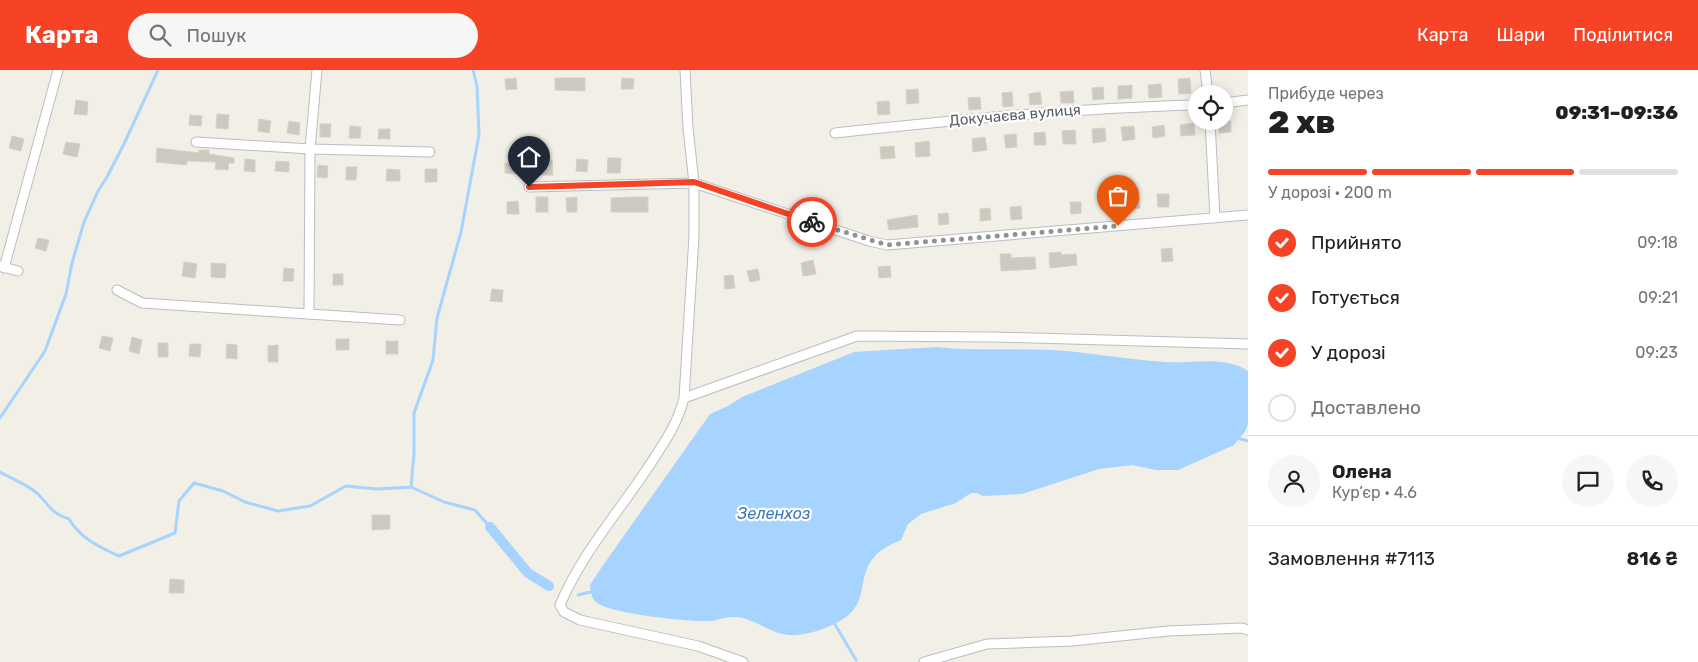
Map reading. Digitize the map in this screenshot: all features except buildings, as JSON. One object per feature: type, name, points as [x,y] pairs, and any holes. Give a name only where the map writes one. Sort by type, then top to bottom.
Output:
[{"type":"street","points":[[18,271],[2,267],[58,70]]},
{"type":"street","points":[[309,313],[310,149],[316,70]]},
{"type":"street","points":[[685,70],[688,128],[694,182],[694,236],[684,398],[679,418],[670,436],[616,515],[584,556],[570,581],[560,605],[564,612],[580,620],[698,646],[743,662]]},
{"type":"street","points":[[1205,70],[1207,85]]},
{"type":"street","points":[[1233,102],[1248,100]]},
{"type":"street","name":"Докучаєва вулиця","points":[[834,133],[1013,114],[1137,106],[1188,105]]},
{"type":"street","points":[[1210,130],[1215,218]]},
{"type":"street","points":[[196,142],[310,149],[430,152]]},
{"type":"street","points":[[529,187],[694,182],[887,245],[1248,215]]},
{"type":"street","points":[[117,290],[142,303],[400,320]]},
{"type":"street","points":[[684,398],[857,336],[994,337],[1248,344]]},
{"type":"street","points":[[924,662],[987,644],[1072,641],[1168,631],[1242,628],[1248,630]]},
{"type":"water","name":"Зеленхоз","points":[[937,347],[1052,350],[1152,361],[1229,363],[1248,371],[1248,423],[1246,430],[1234,445],[1178,470],[1156,470],[1132,465],[1099,469],[1022,494],[983,496],[971,493],[956,503],[921,514],[908,524],[901,540],[884,548],[875,556],[865,574],[858,602],[853,610],[844,619],[816,631],[799,635],[782,634],[740,617],[699,621],[634,614],[605,607],[594,599],[590,585],[710,414],[742,397],[854,352]]},
{"type":"waterway","points":[[0,418],[45,351],[66,294],[72,263],[84,222],[98,191],[124,144],[158,70]]},
{"type":"waterway","points":[[411,487],[414,453],[414,413],[433,360],[437,318],[461,232],[479,135],[477,86],[473,70]]},
{"type":"waterway","points":[[1237,438],[1248,441]]},
{"type":"waterway","points":[[0,472],[38,494],[54,512],[69,519],[84,537],[119,556],[175,533],[179,501],[194,483],[223,491],[245,502],[278,511],[310,506],[346,486],[376,489],[411,487],[444,502],[475,510],[490,527]]},
{"type":"waterway","points":[[490,527],[528,573],[549,586]]},
{"type":"waterway","points":[[578,595],[595,591]]},
{"type":"waterway","points":[[833,621],[856,660]]},
{"type":"way so far","points":[[812,222],[887,245],[1118,226]]},
{"type":"route","points":[[529,187],[694,182],[812,222]]}]
